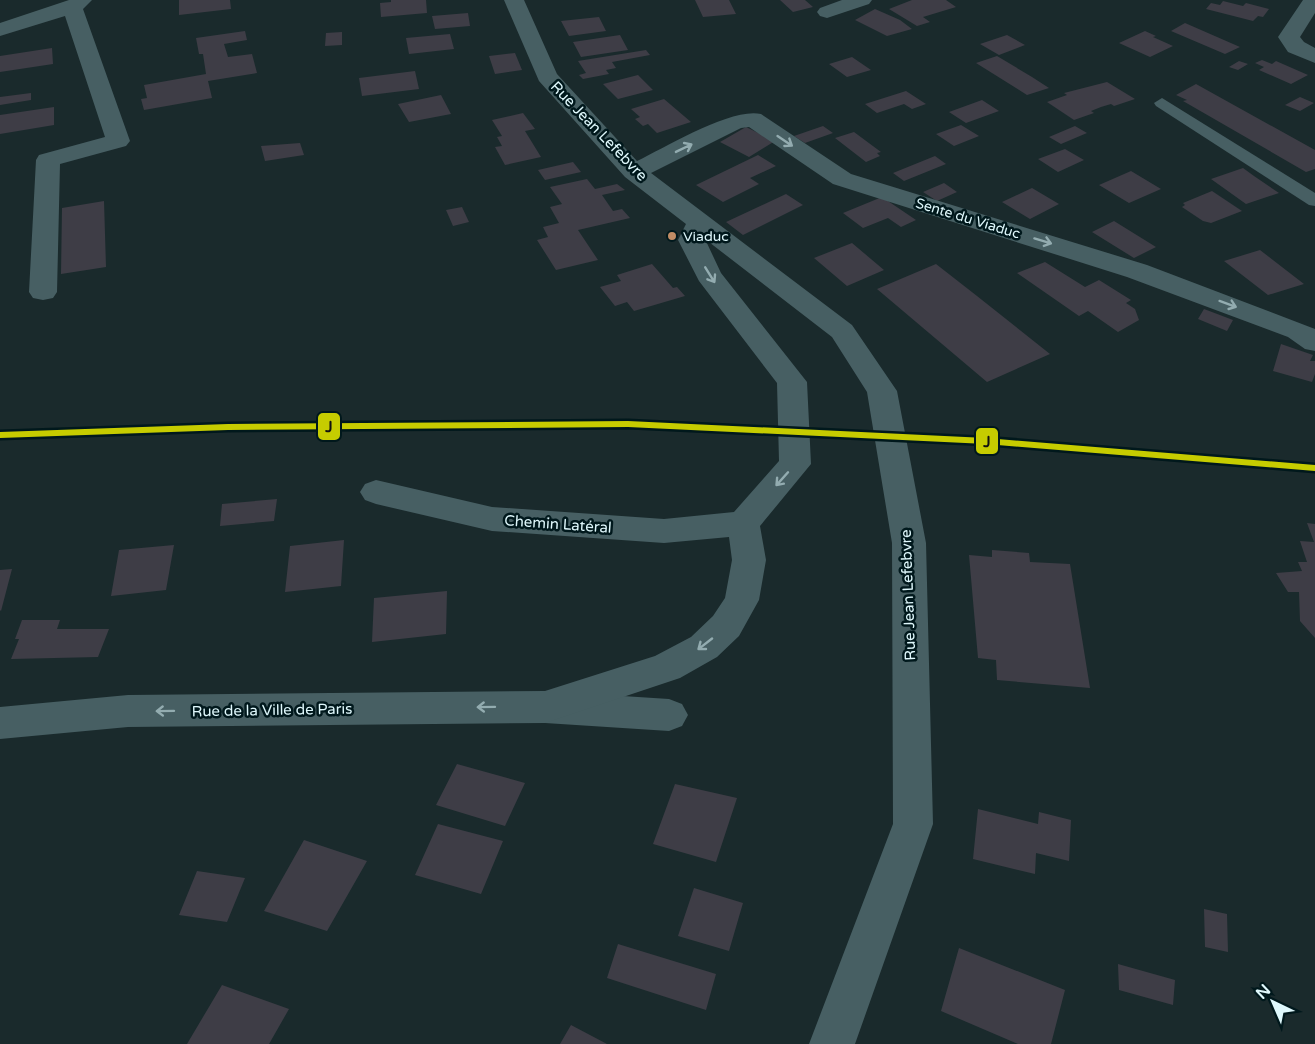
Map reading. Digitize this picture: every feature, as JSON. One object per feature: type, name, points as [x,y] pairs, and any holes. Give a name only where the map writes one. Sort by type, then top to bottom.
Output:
[{"type":"street","name":"Rue Jean Lefebvre","points":[[514,0],[547,76],[634,172],[842,331],[882,391],[909,543],[913,824],[832,1044]]},
{"type":"street","points":[[827,12],[862,0]]},
{"type":"street","points":[[1313,0],[1289,37],[1296,48],[1315,56]]},
{"type":"street","points":[[0,30],[77,3],[118,141],[48,160],[43,292]]},
{"type":"street","name":"Sente du Viaduc","points":[[634,172],[734,123],[753,119],[842,179],[1137,271],[1298,331],[1315,342]]},
{"type":"street","points":[[700,223],[691,240],[709,275],[792,382],[795,464],[743,523]]},
{"type":"street","name":"Chemin Latéral","points":[[376,492],[492,519],[664,531],[743,523]]},
{"type":"street","name":"Rue de la Ville de Paris","points":[[544,707],[668,667],[704,647],[726,626],[742,600],[749,560],[743,523]]},
{"type":"street","name":"Rue de la Ville de Paris","points":[[0,723],[128,711],[544,707],[669,715]]},
{"type":"lane","points":[[1162,103],[1315,201]]},
{"type":"building","points":[[179,0],[230,0],[231,9],[179,15]]},
{"type":"building","points":[[391,0],[426,0],[427,13],[381,17],[380,3],[391,2]]},
{"type":"building","points":[[695,0],[729,0],[736,14],[703,17]]},
{"type":"building","points":[[780,0],[805,0],[813,7],[793,12]]},
{"type":"building","points":[[912,0],[946,0],[956,7],[923,17],[930,22],[917,26],[889,9]]},
{"type":"building","points":[[1223,1],[1243,6],[1246,3],[1269,9],[1263,17],[1258,16],[1253,21],[1206,9],[1211,3],[1220,5]]},
{"type":"building","points":[[875,9],[900,20],[912,29],[887,36],[855,20]]},
{"type":"building","points":[[468,13],[470,26],[435,29],[432,16]]},
{"type":"building","points":[[599,17],[606,31],[569,36],[561,21]]},
{"type":"building","points":[[1185,23],[1240,47],[1225,54],[1171,31]]},
{"type":"building","points":[[245,31],[247,40],[224,44],[228,57],[252,54],[257,73],[208,81],[212,98],[144,110],[141,99],[147,98],[144,85],[206,74],[203,54],[199,54],[196,38]]},
{"type":"building","points":[[1145,31],[1173,46],[1150,57],[1119,43]]},
{"type":"building","points":[[342,32],[342,45],[325,46],[326,33]]},
{"type":"building","points":[[450,34],[454,49],[409,54],[406,38]]},
{"type":"building","points":[[620,35],[628,50],[581,57],[573,42]]},
{"type":"building","points":[[1007,35],[1025,45],[999,55],[980,44]]},
{"type":"building","points":[[52,48],[53,64],[0,72],[0,56]]},
{"type":"building","points":[[646,50],[650,55],[612,62],[616,68],[606,70],[609,74],[583,79],[579,75],[586,73],[578,61]]},
{"type":"building","points":[[515,53],[522,70],[495,74],[489,56]]},
{"type":"building","points":[[997,56],[1049,88],[1027,95],[976,63]]},
{"type":"building","points":[[852,57],[871,70],[847,77],[829,64]]},
{"type":"building","points":[[1262,60],[1272,64],[1276,61],[1308,75],[1291,84],[1259,70],[1264,67],[1255,63]]},
{"type":"building","points":[[1239,61],[1248,64],[1238,70],[1229,67]]},
{"type":"building","points":[[415,71],[419,89],[362,96],[359,78]]},
{"type":"building","points":[[638,75],[653,90],[618,99],[603,84]]},
{"type":"building","points":[[1107,82],[1135,99],[1114,106],[1111,104],[1101,107],[1091,111],[1094,113],[1074,120],[1047,102],[1067,95],[1064,93]]},
{"type":"building","points":[[1196,84],[1315,150],[1315,169],[1306,172],[1176,95]]},
{"type":"building","points":[[906,91],[926,104],[912,109],[904,104],[877,113],[865,104]]},
{"type":"building","points":[[31,93],[31,100],[0,105],[0,97]]},
{"type":"building","points":[[441,95],[451,114],[409,122],[398,104]]},
{"type":"building","points":[[1300,97],[1314,103],[1300,111],[1285,105]]},
{"type":"building","points":[[664,99],[691,122],[657,133],[648,124],[643,126],[635,119],[640,117],[631,109]]},
{"type":"building","points":[[982,100],[999,111],[966,123],[949,112]]},
{"type":"building","points":[[54,107],[54,125],[0,134],[0,115]]},
{"type":"building","points":[[523,113],[535,129],[525,131],[541,157],[505,165],[495,147],[502,146],[497,137],[502,136],[492,120]]},
{"type":"building","points":[[961,125],[979,136],[954,146],[936,134]]},
{"type":"building","points":[[823,126],[833,133],[805,143],[794,136]]},
{"type":"building","points":[[1075,126],[1087,133],[1061,144],[1049,137]]},
{"type":"building","points":[[746,127],[775,141],[749,157],[720,142]]},
{"type":"building","points":[[854,132],[881,152],[877,153],[880,156],[866,162],[835,138]]},
{"type":"building","points":[[300,143],[304,155],[265,161],[261,146]]},
{"type":"building","points":[[1065,149],[1084,160],[1058,172],[1038,159]]},
{"type":"building","points":[[758,155],[776,166],[750,178],[759,184],[723,202],[696,185]]},
{"type":"building","points":[[935,156],[946,164],[904,181],[893,173]]},
{"type":"building","points":[[573,162],[581,172],[545,180],[538,170]]},
{"type":"building","points":[[1243,168],[1279,193],[1246,204],[1211,179]]},
{"type":"building","points":[[1131,171],[1161,189],[1129,203],[1099,185]]},
{"type":"building","points":[[587,179],[595,189],[617,184],[625,190],[602,195],[613,211],[622,209],[630,218],[578,230],[598,260],[556,270],[537,240],[548,237],[543,227],[559,223],[550,207],[562,204],[550,187]]},
{"type":"building","points":[[944,183],[957,192],[937,201],[923,192]]},
{"type":"building","points":[[1032,188],[1059,204],[1030,219],[1002,202]]},
{"type":"building","points":[[1212,191],[1242,211],[1211,223],[1203,221],[1182,207],[1185,205],[1183,203]]},
{"type":"building","points":[[786,194],[803,205],[743,235],[726,222]]},
{"type":"building","points":[[882,197],[916,220],[901,227],[888,218],[863,228],[843,213]]},
{"type":"building","points":[[104,201],[106,267],[61,274],[62,208]]},
{"type":"building","points":[[462,207],[469,222],[453,226],[446,210]]},
{"type":"building","points":[[1114,221],[1156,247],[1134,258],[1092,232]]},
{"type":"building","points":[[852,243],[884,270],[847,286],[814,258]]},
{"type":"building","points":[[1260,250],[1304,284],[1268,295],[1224,261]]},
{"type":"building","points":[[1045,262],[1085,287],[1099,280],[1131,300],[1126,303],[1135,309],[1139,320],[1118,332],[1088,311],[1079,316],[1017,273]]},
{"type":"building","points":[[652,264],[673,288],[677,287],[685,296],[634,311],[627,302],[615,306],[600,287],[621,281],[617,275]]},
{"type":"building","points":[[936,264],[1050,354],[987,382],[877,289]]},
{"type":"building","points":[[1204,309],[1233,320],[1227,331],[1198,319]]},
{"type":"building","points":[[1281,344],[1313,355],[1310,361],[1315,361],[1315,374],[1312,382],[1273,371]]},
{"type":"building","points":[[277,499],[274,521],[220,526],[222,504]]},
{"type":"building","points":[[1307,523],[1315,524],[1315,638],[1300,621],[1299,592],[1288,592],[1276,573],[1302,571],[1298,562],[1307,562],[1300,541],[1314,542]]},
{"type":"building","points":[[344,540],[341,586],[285,592],[290,546]]},
{"type":"building","points":[[174,545],[166,590],[111,596],[119,550]]},
{"type":"building","points":[[992,550],[1029,553],[1030,562],[1070,564],[1090,688],[997,680],[996,660],[978,658],[969,555],[992,557]]},
{"type":"building","points":[[12,569],[1,611],[0,570]]},
{"type":"building","points":[[447,591],[446,634],[372,642],[374,598]]},
{"type":"building","points":[[22,620],[60,620],[57,629],[109,629],[98,657],[11,659],[19,639],[15,639]]},
{"type":"building","points":[[457,764],[525,783],[505,826],[436,805]]},
{"type":"building","points":[[675,784],[737,798],[716,862],[653,844]]},
{"type":"building","points":[[978,809],[1038,824],[1039,812],[1071,820],[1069,861],[1036,853],[1035,874],[973,859]]},
{"type":"building","points":[[438,824],[503,841],[481,894],[415,875]]},
{"type":"building","points":[[304,840],[367,861],[327,931],[264,911]]},
{"type":"building","points":[[197,871],[245,878],[227,922],[179,915]]},
{"type":"building","points":[[694,888],[743,903],[729,951],[678,936]]},
{"type":"building","points":[[1204,909],[1227,914],[1228,952],[1205,947]]},
{"type":"building","points":[[618,944],[716,974],[706,1010],[607,978]]},
{"type":"building","points":[[959,948],[1065,990],[1051,1044],[1018,1044],[941,1011]]},
{"type":"building","points":[[1118,964],[1175,980],[1173,1005],[1119,990]]},
{"type":"building","points":[[222,985],[289,1009],[269,1044],[187,1044]]},
{"type":"building","points":[[571,1025],[607,1044],[560,1044]]},
{"type":"transit line","name":"J","points":[[0,435],[228,427],[628,424],[986,441],[1315,468]]},
{"type":"place","name":"Viaduc","points":[[672,236]]}]
